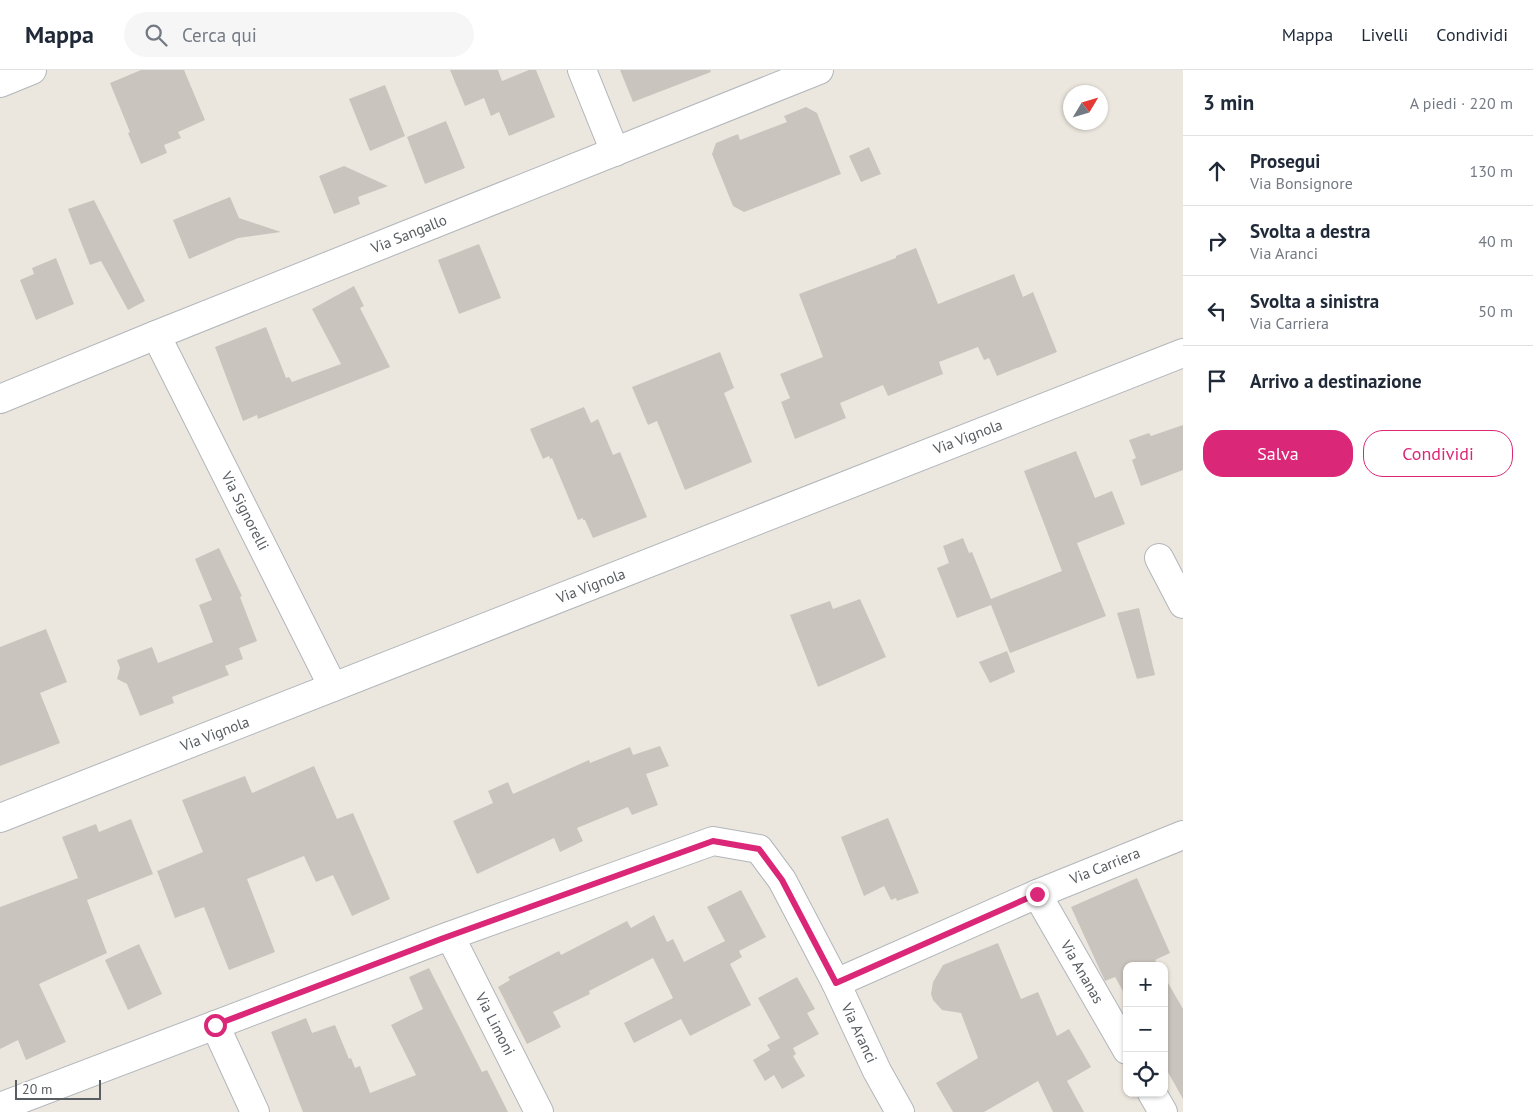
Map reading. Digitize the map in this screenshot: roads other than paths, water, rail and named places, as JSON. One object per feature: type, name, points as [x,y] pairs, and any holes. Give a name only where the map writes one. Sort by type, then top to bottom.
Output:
[{"type":"street","points":[[0,84],[32,70]]},
{"type":"street","points":[[582,70],[614,152]]},
{"type":"street","name":"Via Sangallo","points":[[0,400],[156,335],[819,70]]},
{"type":"street","name":"Via Signorelli","points":[[156,335],[333,687]]},
{"type":"street","name":"Via Vignola","points":[[0,818],[1183,353]]},
{"type":"street","points":[[1159,558],[1183,604]]},
{"type":"street","name":"Via Carriera","points":[[836,983],[1037,894],[1183,835]]},
{"type":"street","name":"Via Aranci","points":[[450,936],[713,841],[759,849],[782,880],[836,983],[877,1071],[900,1112]]},
{"type":"street","name":"Via Ananas","points":[[1037,894],[1123,1043]]},
{"type":"street","points":[[0,1106],[450,936]]},
{"type":"street","name":"Via Limoni","points":[[450,936],[539,1112]]},
{"type":"street","points":[[215,1025],[255,1112]]},
{"type":"street","points":[[1154,1097],[1163,1112]]}]
